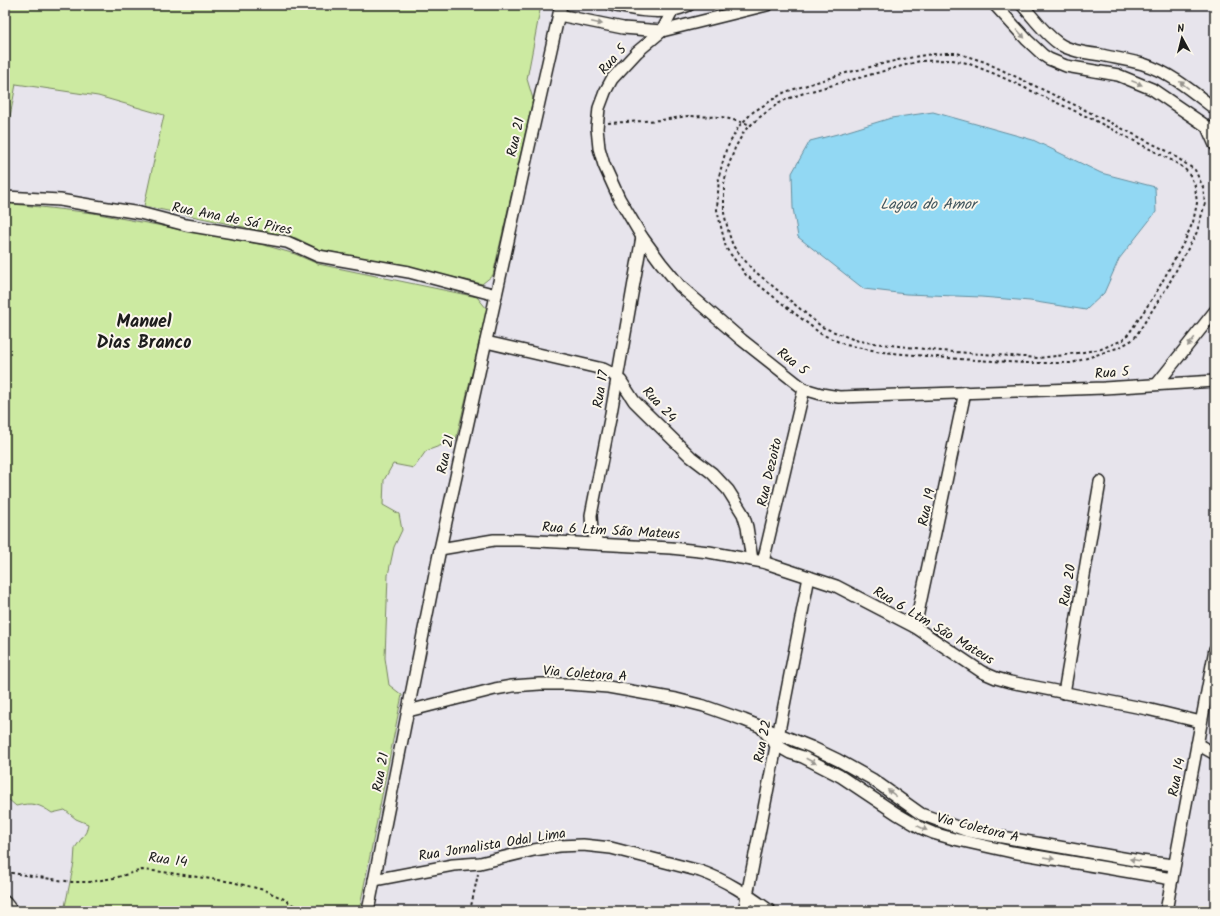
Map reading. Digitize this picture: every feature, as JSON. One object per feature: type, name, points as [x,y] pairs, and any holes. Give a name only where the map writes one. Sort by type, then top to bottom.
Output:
[{"type":"street","points":[[611,5],[651,11],[673,10],[690,5]]},
{"type":"street","points":[[560,10],[622,28],[662,31],[767,5]]},
{"type":"street","points":[[994,5],[1027,40],[1049,59],[1066,66],[1118,75],[1152,89],[1211,129],[1215,145]]},
{"type":"street","points":[[1022,5],[1058,43],[1075,50],[1145,65],[1180,82],[1215,110]]},
{"type":"street","name":"Rua 21","points":[[368,911],[440,549],[560,10]]},
{"type":"street","points":[[662,31],[673,10]]},
{"type":"street","name":"Rua 5","points":[[662,31],[637,52],[612,78],[605,92],[599,108],[597,124],[599,148],[604,165],[619,198],[642,237],[680,286],[742,340],[804,389],[839,397],[1104,388],[1215,381]]},
{"type":"street","name":"Rua Ana de Sá Pires","points":[[5,197],[74,202],[140,213],[186,225],[287,242],[318,256],[408,272],[496,295]]},
{"type":"street","name":"Rua 17","points":[[599,544],[592,531],[591,515],[618,377],[642,237]]},
{"type":"street","points":[[1157,384],[1215,311]]},
{"type":"street","name":"Rua 24","points":[[486,342],[603,369],[618,377],[642,409],[691,457],[712,473],[728,490],[743,514],[758,561]]},
{"type":"street","name":"Rua Dezoito","points":[[758,561],[804,389]]},
{"type":"street","name":"Rua 19","points":[[915,627],[966,392]]},
{"type":"street","name":"Rua 20","points":[[1064,693],[1100,482]]},
{"type":"street","name":"Rua 6 Ltm São Mateus","points":[[440,549],[494,540],[509,540],[671,548],[709,552],[758,561],[836,586],[915,627],[982,672],[996,678],[1147,709],[1201,722]]},
{"type":"street","name":"Rua 22","points":[[744,911],[809,577]]},
{"type":"street","name":"Rua 14","points":[[1166,911],[1215,649]]},
{"type":"street","name":"Via Coletora A","points":[[408,711],[495,689],[540,684],[568,684],[608,687],[676,698],[760,725],[838,760],[872,778],[915,811],[951,826],[968,831],[1140,861],[1174,865]]},
{"type":"street","name":"Via Coletora A","points":[[760,725],[776,745],[840,776],[897,814],[933,833],[1012,852],[1172,879]]},
{"type":"street","points":[[1197,744],[1215,754]]},
{"type":"street","name":"Rua Jornalista Odal Lima","points":[[374,880],[453,865],[480,863],[534,850],[559,846],[583,845],[605,847],[700,871],[715,877],[747,895],[770,911]]},
{"type":"street","points":[[5,902],[12,911]]},
{"type":"path","points":[[957,53],[985,62],[1167,151],[1195,170],[1203,187],[1205,203],[1197,232],[1168,287],[1134,339],[1120,347],[1072,363],[1025,363],[882,352],[846,345],[821,334],[746,275],[726,248],[717,210],[718,176],[726,150],[739,126],[743,122],[753,112],[785,92],[842,74],[898,60],[925,55],[957,53]]},
{"type":"path","points":[[952,60],[967,63],[995,74],[1092,119],[1173,161],[1184,168],[1190,175],[1195,186],[1197,203],[1193,222],[1185,240],[1156,293],[1123,340],[1101,349],[1038,358],[941,351],[865,342],[855,340],[822,327],[752,269],[733,246],[724,213],[724,184],[727,170],[735,148],[745,130],[752,125],[776,106],[788,99],[804,93],[920,61],[952,60]]},
{"type":"path","points":[[597,124],[662,120],[688,116],[722,117],[752,125]]},
{"type":"path","points":[[470,911],[480,863]]},
{"type":"path","name":"Rua 14","points":[[5,872],[72,882],[90,882],[114,878],[142,870],[163,872],[232,882],[264,890],[284,899],[299,909]]},
{"type":"green space","points":[[5,5],[541,5],[527,79],[533,99],[493,275],[482,284],[318,249],[296,238],[144,206],[164,115],[98,96],[16,84],[5,144]]},
{"type":"green space","points":[[5,203],[93,213],[264,245],[295,254],[318,264],[477,297],[487,309],[456,440],[426,451],[414,468],[393,464],[384,480],[383,505],[399,514],[402,530],[394,547],[388,575],[385,658],[389,685],[402,695],[359,911],[64,911],[74,863],[75,848],[86,832],[88,824],[76,819],[65,810],[52,813],[31,804],[16,806],[7,798],[5,799]]},
{"type":"water","name":"Lagoa do Amor","points":[[933,112],[1033,140],[1101,173],[1155,187],[1156,212],[1119,259],[1104,293],[1086,310],[1030,301],[981,297],[906,294],[864,289],[798,237],[793,208],[792,173],[810,141],[891,118]]},
{"type":"district","name":"Manuel Dias Branco","points":[[144,331]]}]
